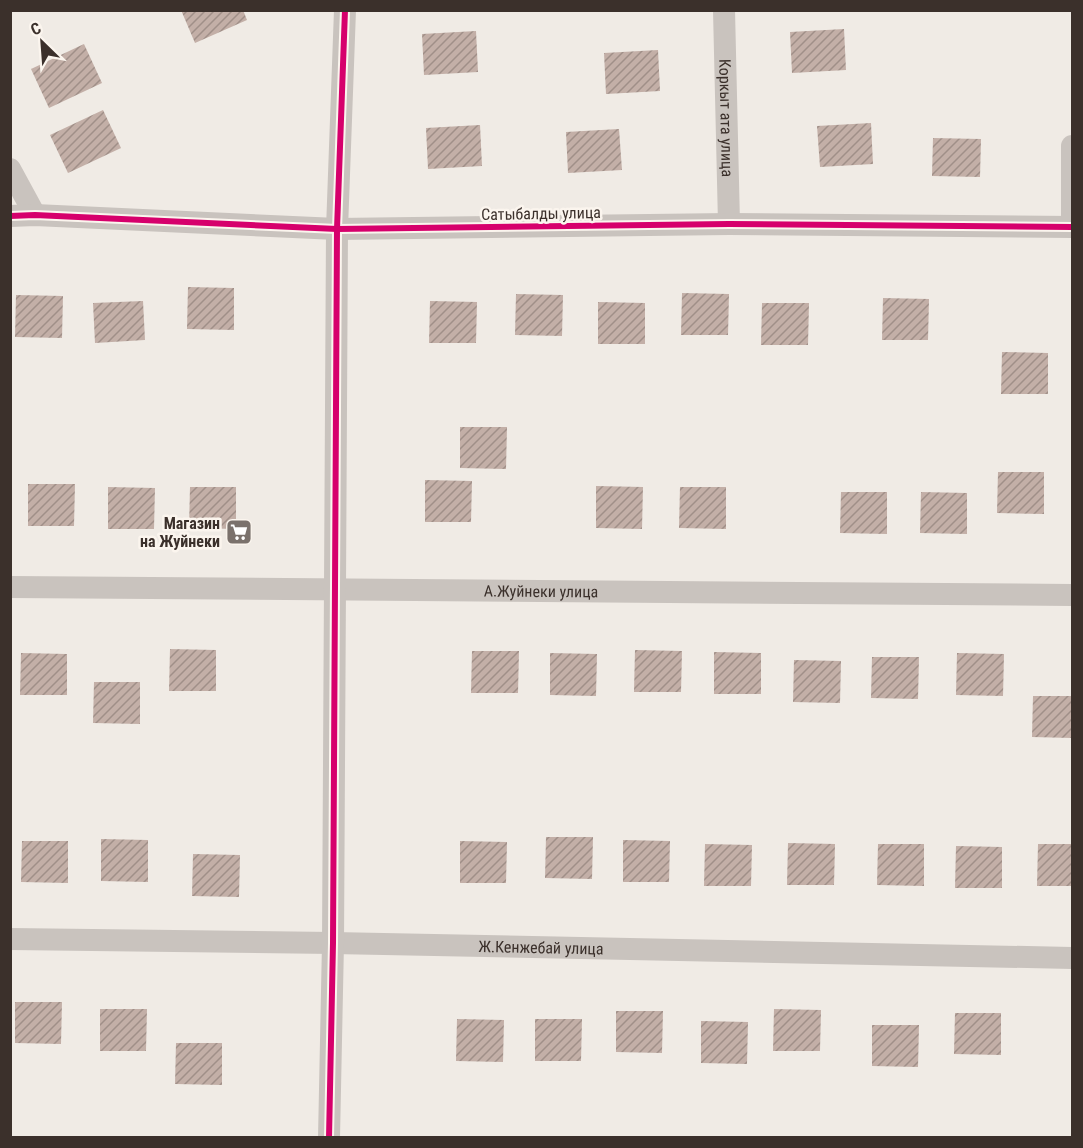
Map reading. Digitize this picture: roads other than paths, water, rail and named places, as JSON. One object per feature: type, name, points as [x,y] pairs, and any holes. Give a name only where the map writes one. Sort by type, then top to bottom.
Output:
[{"type":"street","points":[[329,1137],[333,943],[337,228],[345,10]]},
{"type":"street","name":"Коркыт ата улица","points":[[724,10],[729,224]]},
{"type":"street","points":[[1072,146],[1072,227]]},
{"type":"street","points":[[10,169],[35,215]]},
{"type":"street","name":"Сатыбалды улица","points":[[10,216],[35,215],[337,228],[729,224],[1072,227]]},
{"type":"street","name":"А.Жуйнеки улица","points":[[10,587],[1072,595]]},
{"type":"street","name":"Ж.Кенжебай улица","points":[[10,939],[1072,958]]},
{"type":"place","name":"Магазин на Жуйнеки","points":[[239,532]]}]
